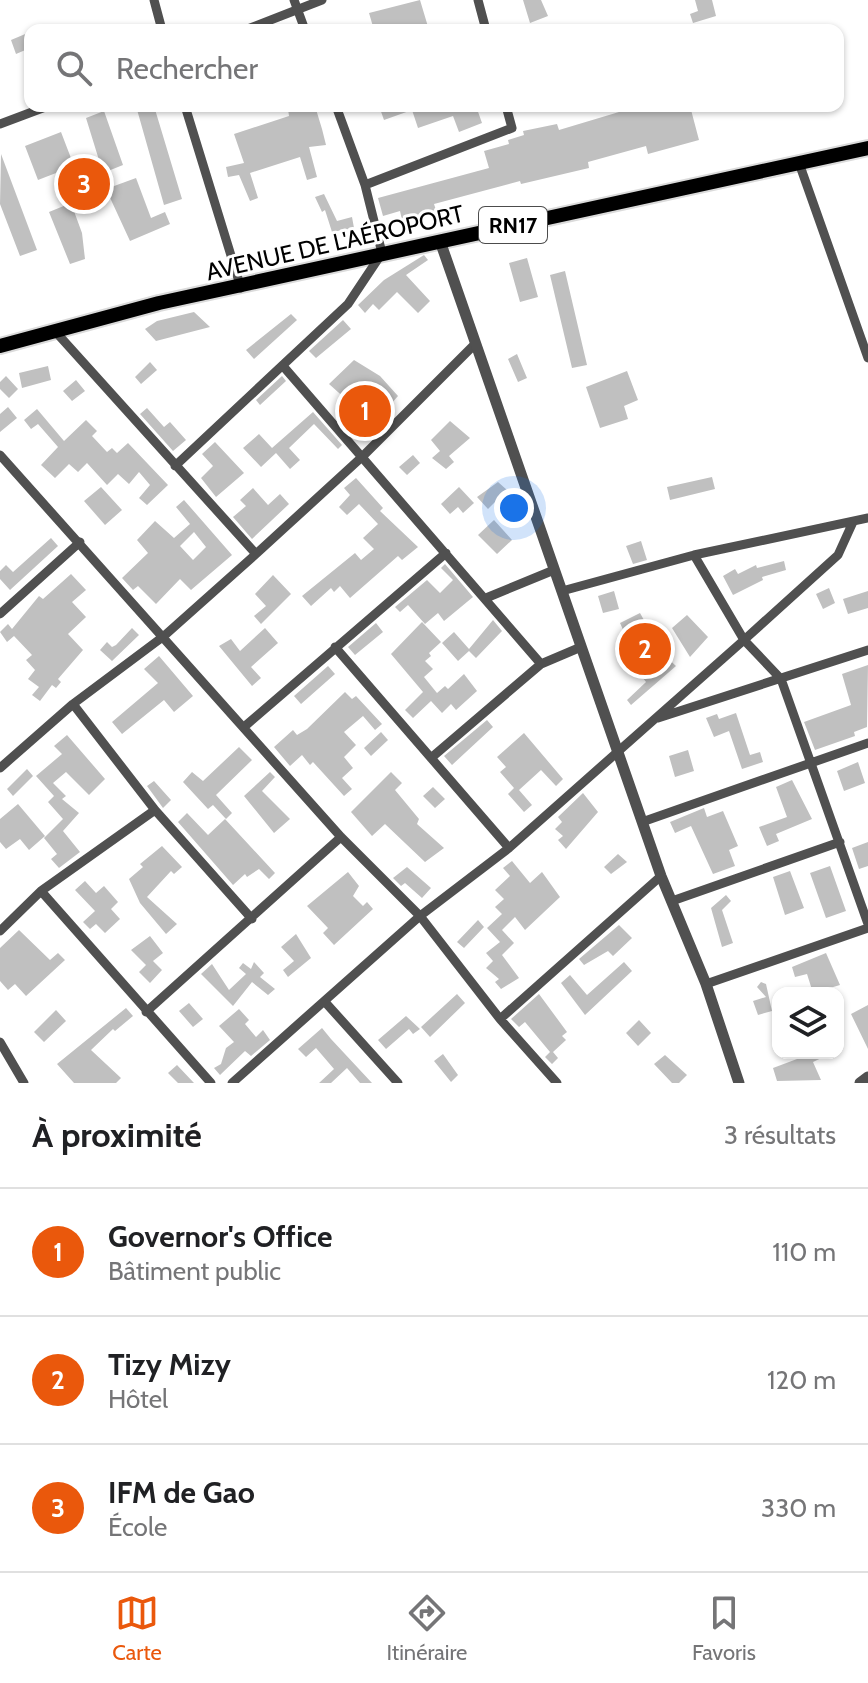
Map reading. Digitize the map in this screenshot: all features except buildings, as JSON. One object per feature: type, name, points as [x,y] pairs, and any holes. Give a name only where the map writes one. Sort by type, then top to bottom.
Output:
[{"type":"main road","name":"AVENUE DE L'AÉROPORT","points":[[0,346],[159,303],[241,288],[382,253],[868,148]]},
{"type":"street","points":[[154,0],[160,24]]},
{"type":"street","points":[[257,24],[295,5],[322,0]]},
{"type":"street","points":[[478,0],[484,24]]},
{"type":"street","points":[[295,5],[303,24]]},
{"type":"street","points":[[0,124],[32,112]]},
{"type":"street","points":[[187,112],[241,288]]},
{"type":"street","points":[[175,466],[348,304],[382,253],[365,185],[338,112]]},
{"type":"street","points":[[365,185],[512,128],[508,112]]},
{"type":"street","points":[[799,163],[868,358]]},
{"type":"street","points":[[440,241],[661,876],[706,984],[739,1083]]},
{"type":"street","points":[[54,330],[256,554]]},
{"type":"street","points":[[0,768],[73,704],[164,636],[256,554],[363,456],[474,345]]},
{"type":"street","points":[[283,366],[541,664]]},
{"type":"street","points":[[0,455],[341,837],[420,916],[500,1019],[557,1083]]},
{"type":"street","points":[[562,591],[694,555],[868,518]]},
{"type":"street","points":[[232,1083],[420,916],[509,848],[744,640],[838,555],[853,522]]},
{"type":"street","points":[[0,614],[80,542]]},
{"type":"street","points":[[244,727],[446,553]]},
{"type":"street","points":[[694,555],[744,640],[781,679],[868,926],[706,984]]},
{"type":"street","points":[[486,598],[554,570]]},
{"type":"street","points":[[335,647],[509,848]]},
{"type":"street","points":[[431,758],[541,664],[581,647]]},
{"type":"street","points":[[655,719],[868,650]]},
{"type":"street","points":[[73,704],[155,810],[252,919]]},
{"type":"street","points":[[642,822],[868,743]]},
{"type":"street","points":[[0,931],[41,891],[155,810]]},
{"type":"street","points":[[146,1012],[341,837]]},
{"type":"street","points":[[672,901],[840,842]]},
{"type":"street","points":[[500,1019],[661,876]]},
{"type":"street","points":[[41,891],[211,1083]]},
{"type":"street","points":[[325,1002],[398,1083]]},
{"type":"street","points":[[0,1042],[24,1083]]},
{"type":"street","points":[[860,1083],[868,1077]]},
{"type":"place","name":"IFM de Gao","points":[[84,184]]},
{"type":"place","name":"Governor's Office","points":[[365,411]]},
{"type":"place","name":"Tizy Mizy","points":[[645,649]]}]
